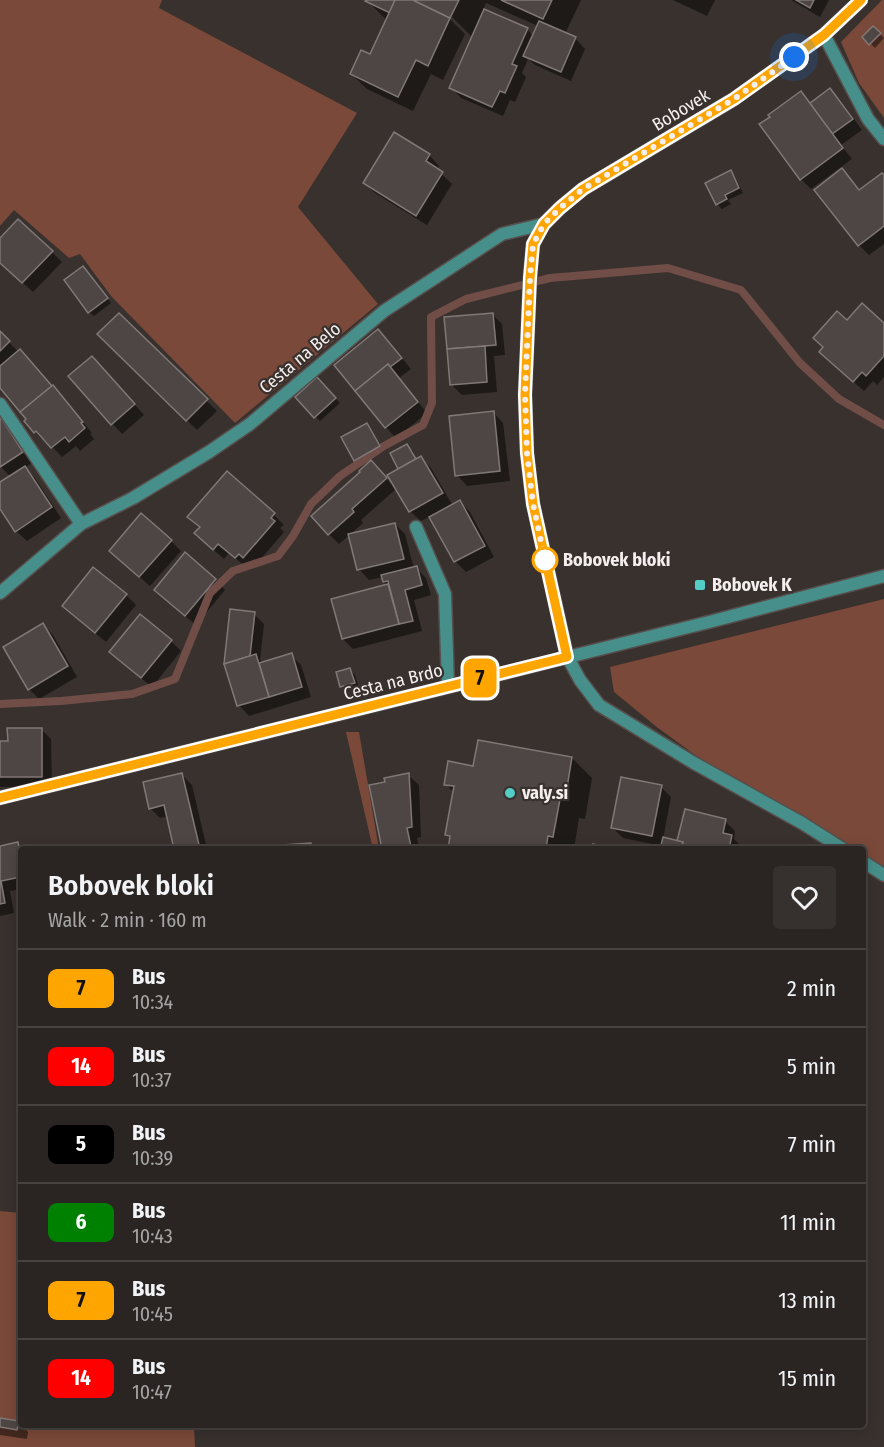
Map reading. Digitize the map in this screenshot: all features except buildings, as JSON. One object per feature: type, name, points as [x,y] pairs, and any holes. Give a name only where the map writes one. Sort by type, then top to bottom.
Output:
[{"type":"street","name":"Bobovek","points":[[567,657],[533,504],[527,453],[525,395],[533,244],[544,224],[583,189],[734,99],[824,35],[861,0]]},
{"type":"street","points":[[824,35],[868,119],[884,139]]},
{"type":"street","name":"Cesta na Belo","points":[[0,593],[81,524],[133,498],[250,424],[384,311],[502,234],[544,224]]},
{"type":"street","points":[[0,404],[81,524]]},
{"type":"street","points":[[416,527],[445,594],[448,686]]},
{"type":"street","name":"Cesta na Brdo","points":[[0,798],[884,576]]},
{"type":"street","points":[[567,657],[580,680],[599,705],[838,846]]},
{"type":"street","points":[[866,864],[884,875]]},
{"type":"shaded area","points":[[0,0],[162,0],[159,8],[357,113],[298,207],[378,304],[235,423],[111,296],[80,254],[69,258],[14,210],[0,226]]},
{"type":"shaded area","points":[[884,0],[884,118],[859,83],[841,42]]},
{"type":"shaded area","points":[[884,599],[884,869],[866,858],[866,846],[847,846],[804,818],[698,757],[658,728],[614,692],[610,667]]},
{"type":"shaded area","points":[[346,732],[359,732],[378,846],[372,846]]},
{"type":"shaded area","points":[[0,1211],[18,1213],[18,1428],[194,1428],[195,1447],[0,1447]]},
{"type":"waterway","points":[[0,704],[132,694],[175,679],[210,593],[233,571],[278,556],[293,536],[311,504],[340,476],[384,446],[423,425],[432,403],[431,317],[466,299],[550,278],[668,268],[741,290],[800,363],[839,399],[884,425]]},
{"type":"bus line","name":"7","points":[[0,798],[567,657],[533,504],[527,453],[525,395],[533,244],[544,224],[583,189],[734,99],[824,35],[861,0]]},
{"type":"place","name":"Bobovek bloki","points":[[545,560]]},
{"type":"place","name":"Bobovek K","points":[[700,585]]},
{"type":"place","name":"valy.si","points":[[510,793]]},
{"type":"route","points":[[545,560],[533,504],[527,453],[525,395],[533,244],[544,224],[583,189],[734,99],[794,57]]}]
